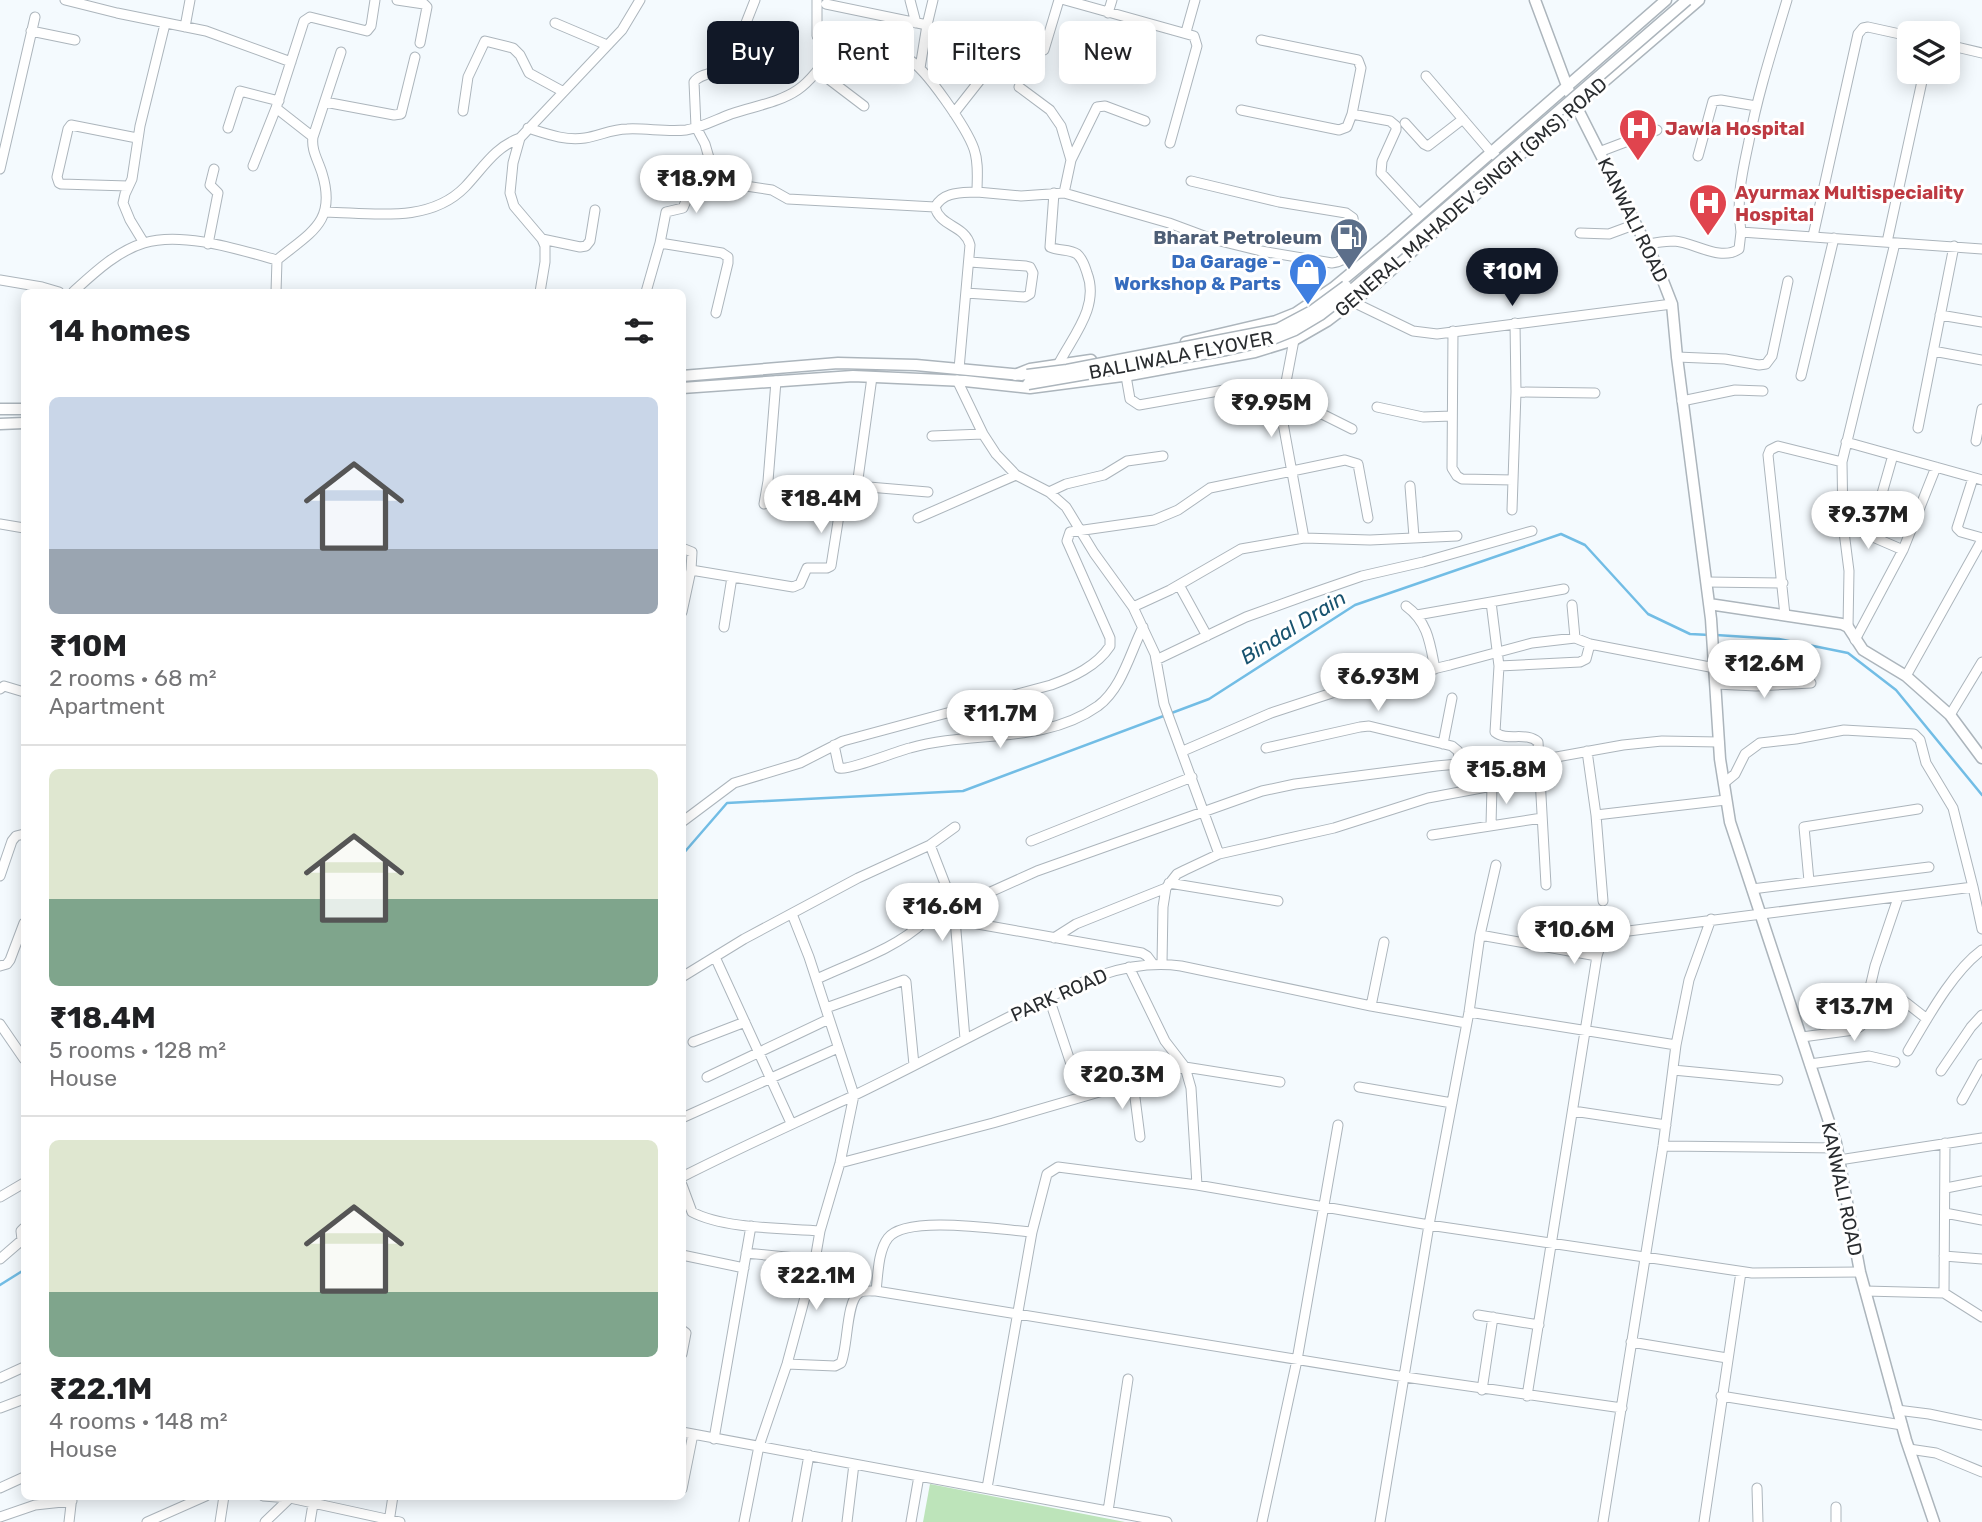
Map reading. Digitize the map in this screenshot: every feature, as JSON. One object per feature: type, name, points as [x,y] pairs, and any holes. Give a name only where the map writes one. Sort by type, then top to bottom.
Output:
[{"type":"street","points":[[65,0],[217,35],[291,62]]},
{"type":"street","points":[[185,27],[190,0]]},
{"type":"street","points":[[253,166],[278,104],[306,18],[367,31],[371,26],[375,0]]},
{"type":"street","points":[[397,0],[428,7],[420,43]]},
{"type":"street","points":[[540,289],[546,256],[542,239],[514,206],[510,193],[513,163],[520,138],[622,30],[640,0]]},
{"type":"street","points":[[754,0],[729,66],[722,71],[699,76],[694,82],[696,127],[705,144],[711,167],[720,180],[772,190],[788,199],[935,206]]},
{"type":"street","points":[[910,0],[916,23]]},
{"type":"street","points":[[920,68],[933,0]]},
{"type":"street","points":[[1045,47],[1059,0]]},
{"type":"street","points":[[1065,0],[1194,36],[1197,46],[1170,143]]},
{"type":"street","points":[[1108,13],[1112,0]]},
{"type":"street","points":[[1186,32],[1195,0]]},
{"type":"street","name":"KANWALI ROAD","points":[[1535,0],[1567,88],[1646,244],[1672,304],[1682,401],[1712,619],[1719,742],[1730,822],[1837,1148],[1860,1272],[1909,1449],[1934,1522]]},
{"type":"street","name":"GENERAL MAHADEV SINGH (GMS) ROAD","points":[[1021,380],[1030,369],[1114,357],[1254,328],[1296,313],[1332,288],[1666,0]]},
{"type":"street","name":"BALLIWALA FLYOVER","points":[[1021,380],[1258,334],[1296,321],[1375,262],[1679,0]]},
{"type":"street","name":"BALLIWALA FLYOVER","points":[[1021,380],[1226,350],[1270,340],[1303,325],[1347,294],[1688,0]]},
{"type":"street","name":"GENERAL MAHADEV SINGH (GMS) ROAD","points":[[686,376],[838,363],[916,365],[958,375],[1021,380],[1030,388],[1126,376],[1255,352],[1294,340],[1353,302],[1699,0]]},
{"type":"street","points":[[1646,244],[1673,241],[1697,249],[1733,253],[1739,249],[1739,185],[1756,106],[1787,0]]},
{"type":"street","points":[[819,21],[822,2],[927,25]]},
{"type":"street","points":[[0,169],[35,17]]},
{"type":"street","points":[[1640,22],[1655,39]]},
{"type":"street","points":[[555,23],[607,45]]},
{"type":"street","points":[[144,243],[123,203],[134,171],[137,138],[165,24]]},
{"type":"street","points":[[1813,236],[1858,34],[1868,27],[1897,33]]},
{"type":"street","points":[[32,31],[75,40]]},
{"type":"street","points":[[1241,110],[1339,130],[1347,127],[1352,114],[1361,68],[1357,60],[1261,40]]},
{"type":"street","points":[[463,111],[468,77],[485,41],[513,48],[520,55],[529,73],[562,91]]},
{"type":"street","points":[[1960,48],[1982,54]]},
{"type":"street","points":[[1608,51],[1622,67]]},
{"type":"street","points":[[276,289],[277,260],[312,232],[326,212],[325,186],[313,149],[313,137],[341,52]]},
{"type":"street","points":[[325,102],[401,114],[415,57]]},
{"type":"street","points":[[914,64],[954,113],[974,149],[978,164],[977,192]]},
{"type":"street","points":[[528,128],[572,139],[627,128],[683,130],[787,98],[813,76]]},
{"type":"street","points":[[1426,76],[1507,167]]},
{"type":"street","points":[[835,84],[864,106]]},
{"type":"street","points":[[954,113],[977,84]]},
{"type":"street","points":[[1848,628],[1849,571],[1843,524],[1842,462],[1891,242],[1922,84]]},
{"type":"street","points":[[1019,87],[1051,110],[1061,126],[1071,160]]},
{"type":"street","points":[[228,128],[240,91],[278,104],[313,137]]},
{"type":"street","points":[[1698,156],[1713,101],[1756,106]]},
{"type":"street","points":[[1058,365],[1085,317],[1091,294],[1091,282],[1080,257],[1071,251],[1050,247],[1059,193],[1071,160],[1097,107],[1105,106],[1145,121]]},
{"type":"street","points":[[1352,114],[1390,121],[1396,126],[1382,162],[1381,173],[1419,214]]},
{"type":"street","points":[[1405,123],[1428,146],[1463,119]]},
{"type":"street","points":[[128,186],[61,184],[57,177],[71,125],[137,138]]},
{"type":"street","points":[[1599,152],[1657,130]]},
{"type":"street","points":[[326,212],[396,214],[434,207],[461,191],[502,147],[520,138]]},
{"type":"street","points":[[647,289],[666,212],[683,208],[695,179],[711,167]]},
{"type":"street","points":[[208,244],[218,193],[211,185],[214,169]]},
{"type":"street","points":[[1466,174],[1475,180],[1480,191]]},
{"type":"street","points":[[935,206],[950,194],[977,192],[1021,196],[1059,193],[1261,251],[1332,263],[1342,261],[1349,253],[1354,223],[1353,218],[1346,213],[1279,202],[1191,181]]},
{"type":"street","points":[[935,206],[941,219],[968,237],[970,262],[958,375],[983,434],[996,454],[1016,475],[1049,492],[1066,507],[1133,607],[1156,660],[1164,704],[1219,854]]},
{"type":"street","points":[[542,239],[586,246],[590,241],[594,210]]},
{"type":"street","points":[[1580,233],[1609,234],[1636,225]]},
{"type":"street","points":[[1741,232],[1982,249]]},
{"type":"street","points":[[1801,376],[1834,238]]},
{"type":"street","points":[[77,289],[128,249],[169,239],[208,244],[277,260]]},
{"type":"street","points":[[660,243],[726,255],[729,262],[716,313]]},
{"type":"street","points":[[1918,429],[1954,246]]},
{"type":"street","points":[[966,293],[1026,298],[1030,294],[1033,273],[1030,267],[1026,266],[970,262]]},
{"type":"street","points":[[0,279],[50,289]]},
{"type":"street","points":[[1677,357],[1766,364],[1772,356],[1787,281]]},
{"type":"street","points":[[1353,302],[1413,331],[1437,334],[1672,304]]},
{"type":"street","points":[[1940,315],[1982,322]]},
{"type":"street","points":[[1512,510],[1516,392],[1515,323]]},
{"type":"street","points":[[1453,331],[1452,468],[1462,479],[1513,480]]},
{"type":"street","points":[[1294,340],[1284,395],[1283,423],[1304,538]]},
{"type":"street","points":[[1933,351],[1982,360]]},
{"type":"street","points":[[686,387],[958,375]]},
{"type":"street","points":[[1126,376],[1130,399],[1139,405],[1230,389]]},
{"type":"street","points":[[857,486],[872,377]]},
{"type":"street","points":[[764,503],[776,381]]},
{"type":"street","points":[[1682,401],[1735,390],[1763,391]]},
{"type":"street","points":[[1516,392],[1595,393]]},
{"type":"street","points":[[1284,395],[1352,429]]},
{"type":"street","points":[[1377,407],[1423,417],[1452,416]]},
{"type":"street","points":[[0,409],[21,408]]},
{"type":"street","points":[[1976,441],[1982,409]]},
{"type":"street","points":[[0,424],[21,423]]},
{"type":"street","points":[[932,436],[983,434]]},
{"type":"street","points":[[1846,442],[1978,479],[1957,528],[1982,539],[1906,676]]},
{"type":"street","points":[[1785,615],[1768,456],[1770,450],[1773,446],[1778,446],[1842,462]]},
{"type":"street","points":[[1879,504],[1893,455]]},
{"type":"street","points":[[1049,492],[1066,484],[1104,475],[1127,461],[1163,456]]},
{"type":"street","points":[[686,819],[734,783],[800,763],[834,745],[1051,685],[1096,662],[1110,646],[1110,638],[1068,541],[1070,532],[1154,520],[1178,510],[1210,488],[1325,463],[1355,461],[1360,468],[1368,518]]},
{"type":"street","points":[[1855,640],[1903,550],[1936,467]]},
{"type":"street","points":[[918,518],[1016,475]]},
{"type":"street","points":[[1410,486],[1414,537]]},
{"type":"street","points":[[691,570],[793,587],[800,584],[807,568],[830,568],[843,490],[846,487],[929,492]]},
{"type":"street","points":[[0,524],[21,528]]},
{"type":"street","points":[[1843,524],[1903,550]]},
{"type":"street","points":[[1156,660],[1246,617],[1362,576],[1532,531]]},
{"type":"street","points":[[1133,607],[1179,585],[1241,549],[1304,538],[1370,540],[1457,536]]},
{"type":"street","points":[[686,550],[692,552],[686,593]]},
{"type":"street","points":[[724,627],[732,577]]},
{"type":"street","points":[[1707,582],[1783,583]]},
{"type":"street","points":[[1179,585],[1207,636]]},
{"type":"street","points":[[1418,615],[1564,589]]},
{"type":"street","points":[[1491,601],[1500,666],[1495,732],[1501,737],[1530,737],[1537,740],[1546,885]]},
{"type":"street","points":[[1709,604],[1842,624],[1848,628],[1863,650],[1906,676],[1951,715],[1982,758]]},
{"type":"street","points":[[1572,605],[1575,638]]},
{"type":"street","points":[[1406,606],[1418,615],[1426,627],[1435,669]]},
{"type":"street","points":[[834,745],[839,768],[846,770],[871,759],[921,744],[1059,726],[1082,716],[1109,695],[1143,628]]},
{"type":"street","points":[[1183,751],[1301,701],[1542,641],[1575,638],[1715,668]]},
{"type":"street","points":[[1500,666],[1580,662],[1586,659],[1590,643]]},
{"type":"street","points":[[1951,715],[1982,662]]},
{"type":"street","points":[[1716,684],[1756,686],[1811,683]]},
{"type":"street","points":[[0,689],[9,686],[21,691]]},
{"type":"street","points":[[1443,744],[1452,698]]},
{"type":"street","points":[[1266,748],[1360,727],[1381,728],[1455,748],[1460,764]]},
{"type":"street","points":[[1724,783],[1735,774],[1745,754],[1760,743],[1844,730],[1914,734],[1920,740],[1926,763],[1954,808],[1982,929]]},
{"type":"street","points":[[817,979],[904,937],[924,922],[954,907],[1037,871],[1205,810],[1280,786],[1460,764],[1540,760],[1661,741],[1719,742]]},
{"type":"street","points":[[1587,751],[1603,901]]},
{"type":"street","points":[[1491,825],[1492,761]]},
{"type":"street","points":[[1031,841],[1192,776]]},
{"type":"street","points":[[1054,938],[1076,924],[1167,886],[1185,870],[1219,854],[1334,828],[1428,798],[1492,786]]},
{"type":"street","points":[[1596,816],[1726,800]]},
{"type":"street","points":[[1809,881],[1804,827],[1918,809]]},
{"type":"street","points":[[1432,835],[1542,818]]},
{"type":"street","points":[[686,975],[858,878],[930,845],[956,827]]},
{"type":"street","points":[[0,876],[12,841],[21,835]]},
{"type":"street","points":[[930,845],[954,907],[965,1039]]},
{"type":"street","points":[[1381,1522],[1429,1225],[1469,1012],[1480,935],[1496,865]]},
{"type":"street","points":[[1752,888],[1929,867]]},
{"type":"street","points":[[1167,886],[1278,901]]},
{"type":"street","points":[[1157,964],[1167,886]]},
{"type":"street","points":[[1527,1396],[1597,956],[1600,943],[1607,934],[1973,887]]},
{"type":"street","points":[[1802,1037],[1858,1029],[1861,1026],[1875,966],[1898,898]]},
{"type":"street","points":[[744,1522],[759,1446],[788,1364],[820,1231],[840,1163],[854,1095],[802,934],[792,914]]},
{"type":"street","points":[[1603,1522],[1663,1146],[1676,1045],[1689,980],[1711,919]]},
{"type":"street","points":[[955,920],[1142,953],[1157,964]]},
{"type":"street","points":[[0,966],[10,960],[21,931]]},
{"type":"street","points":[[1480,935],[1597,956]]},
{"type":"street","points":[[1371,1006],[1384,943]]},
{"type":"street","points":[[1908,1051],[1959,975],[1982,950]]},
{"type":"street","points":[[715,957],[791,1123]]},
{"type":"street","name":"PARK ROAD","points":[[686,1175],[1049,998],[1094,977],[1129,967],[1157,964],[1466,1023]]},
{"type":"street","points":[[1129,967],[1166,1041],[1185,1067],[1191,1088],[1197,1185]]},
{"type":"street","points":[[827,1008],[904,979],[914,1065]]},
{"type":"street","points":[[1871,986],[1904,1001],[1927,1019]]},
{"type":"street","points":[[1049,998],[1082,1097]]},
{"type":"street","points":[[1469,1012],[1676,1045]]},
{"type":"street","points":[[1941,1071],[1982,1015]]},
{"type":"street","points":[[707,1077],[829,1019]]},
{"type":"street","points":[[693,1042],[745,1022]]},
{"type":"street","points":[[0,1024],[21,1055]]},
{"type":"street","points":[[686,1116],[838,1048]]},
{"type":"street","points":[[1810,1064],[1869,1056],[1895,1062]]},
{"type":"street","points":[[1962,1100],[1982,1063]]},
{"type":"street","points":[[840,1163],[1185,1067],[1280,1082]]},
{"type":"street","points":[[1673,1070],[1778,1080]]},
{"type":"street","points":[[1133,1082],[1140,1137]]},
{"type":"street","points":[[1359,1087],[1452,1103]]},
{"type":"street","points":[[1573,1111],[1665,1125]]},
{"type":"street","points":[[1262,1522],[1297,1360],[1338,1125]]},
{"type":"street","points":[[1839,1160],[1982,1138]]},
{"type":"street","points":[[1944,1143],[1944,1293]]},
{"type":"street","points":[[1663,1146],[1837,1148]]},
{"type":"street","points":[[987,1488],[1032,1233],[1047,1174],[1058,1167],[1197,1185],[1429,1225],[1741,1272],[1860,1272]]},
{"type":"street","points":[[1946,1188],[1982,1181]]},
{"type":"street","points":[[0,1197],[21,1185]]},
{"type":"street","points":[[686,1196],[692,1212],[700,1216],[751,1226],[820,1231]]},
{"type":"street","points":[[1945,1213],[1982,1220]]},
{"type":"street","points":[[876,1291],[884,1245],[889,1236],[900,1229],[929,1224],[1032,1233]]},
{"type":"street","points":[[714,1439],[751,1226]]},
{"type":"street","points":[[0,1259],[21,1241]]},
{"type":"street","points":[[746,1253],[815,1260]]},
{"type":"street","points":[[686,1256],[744,1268]]},
{"type":"street","points":[[1944,1256],[1982,1259]]},
{"type":"street","points":[[1704,1522],[1741,1272]]},
{"type":"street","points":[[788,1364],[835,1366],[841,1363],[855,1297],[862,1291],[876,1291],[1482,1390],[1622,1408]]},
{"type":"street","points":[[1865,1291],[1944,1293],[1982,1317]]},
{"type":"street","points":[[1478,1315],[1539,1325]]},
{"type":"street","points":[[1482,1390],[1493,1317]]},
{"type":"street","points":[[1632,1342],[1727,1358]]},
{"type":"street","points":[[0,1378],[21,1368]]},
{"type":"street","points":[[1108,1511],[1128,1379]]},
{"type":"street","points":[[1721,1396],[1902,1425]]},
{"type":"street","points":[[0,1408],[21,1400]]},
{"type":"street","points":[[1898,1410],[1982,1425]]},
{"type":"street","points":[[686,1433],[1167,1522]]},
{"type":"street","points":[[686,1469],[693,1434]]},
{"type":"street","points":[[1909,1449],[1936,1453],[1982,1472]]},
{"type":"street","points":[[797,1522],[809,1455]]},
{"type":"street","points":[[846,1522],[854,1464]]},
{"type":"street","points":[[911,1522],[919,1476]]},
{"type":"street","points":[[0,1488],[21,1479]]},
{"type":"street","points":[[1757,1488],[1758,1522]]},
{"type":"street","points":[[0,1517],[10,1511],[66,1500]]},
{"type":"street","points":[[69,1522],[72,1500]]},
{"type":"street","points":[[147,1522],[197,1500]]},
{"type":"street","points":[[220,1522],[223,1500]]},
{"type":"street","points":[[265,1522],[283,1500]]},
{"type":"street","points":[[298,1500],[400,1522]]},
{"type":"street","points":[[389,1521],[392,1500]]},
{"type":"street","points":[[310,1522],[313,1504]]},
{"type":"street","points":[[1836,1507],[1836,1522]]},
{"type":"green space","points":[[930,1484],[1125,1522],[923,1522]]},
{"type":"waterway","name":"Bindal Drain","points":[[686,850],[727,803],[963,791],[1209,699],[1355,605],[1561,534],[1585,545],[1648,614],[1690,634],[1710,635]]},
{"type":"waterway","name":"Bindal Drain","points":[[1716,635],[1779,639],[1848,653],[1896,690],[1982,795]]},
{"type":"waterway","name":"Bindal Drain","points":[[0,1285],[21,1272]]},
{"type":"place","name":"Jawla Hospital","points":[[1638,162]]},
{"type":"place","name":"Ayurmax Multispeciality Hospital","points":[[1708,237]]},
{"type":"place","name":"Bharat Petroleum","points":[[1349,271]]},
{"type":"place","name":"Da Garage - Workshop & Parts","points":[[1308,306]]}]
